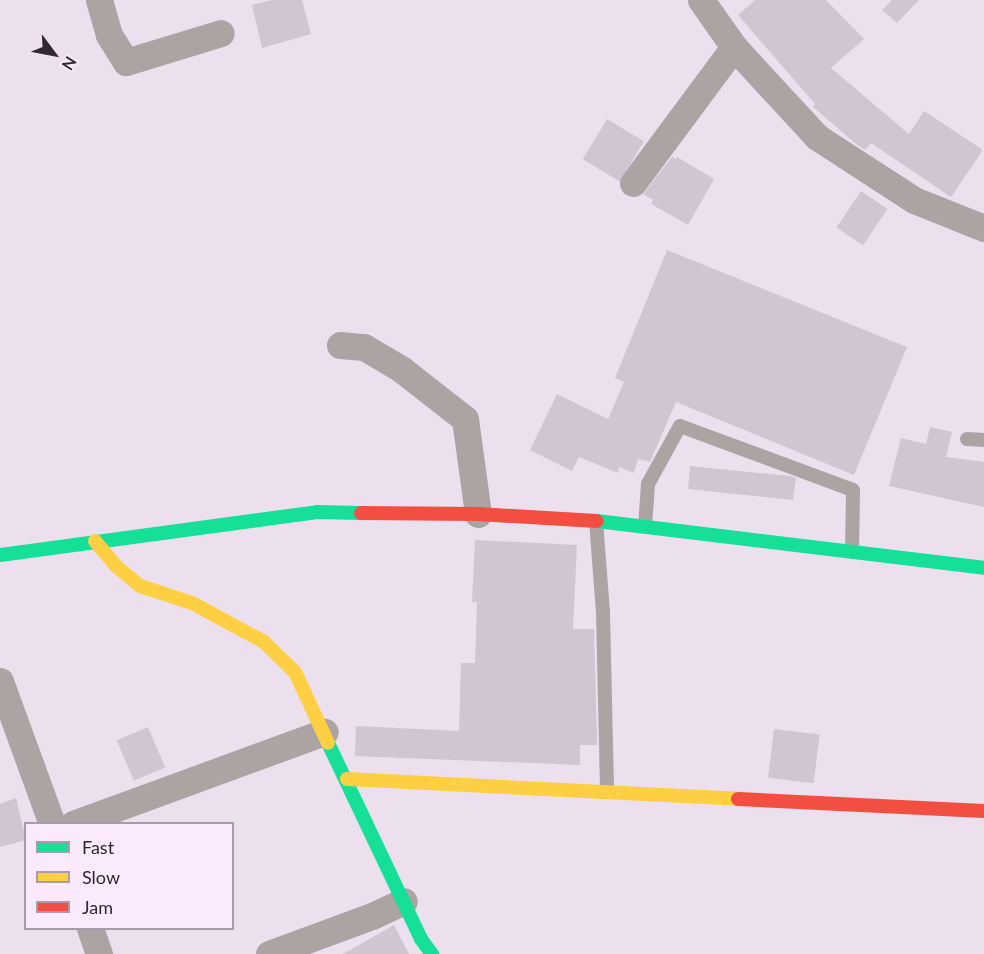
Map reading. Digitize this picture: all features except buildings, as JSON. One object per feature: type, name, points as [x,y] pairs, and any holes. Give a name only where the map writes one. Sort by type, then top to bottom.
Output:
[{"type":"street","points":[[99,0],[109,35],[126,62],[221,33]]},
{"type":"street","points":[[701,0],[734,47],[817,137],[914,200],[984,228]]},
{"type":"street","points":[[633,183],[734,47]]},
{"type":"street","points":[[340,345],[364,347],[401,369],[465,419],[478,514]]},
{"type":"street","points":[[0,555],[317,512],[478,514],[596,521],[984,568]]},
{"type":"street","points":[[95,541],[116,566],[140,586],[192,603],[264,642],[295,672],[404,901],[432,954]]},
{"type":"street","points":[[0,681],[51,822]]},
{"type":"street","points":[[78,822],[325,732]]},
{"type":"street","points":[[347,779],[607,790],[984,811]]},
{"type":"street","points":[[270,954],[372,916],[404,901]]},
{"type":"street","points":[[91,930],[99,954]]},
{"type":"lane","points":[[645,527],[648,484],[680,426],[853,490],[852,552]]},
{"type":"lane","points":[[968,440],[984,440]]},
{"type":"lane","points":[[596,521],[603,612],[607,790]]},
{"type":"traffic: fast","points":[[0,555],[317,512],[361,513]]},
{"type":"traffic: fast","points":[[597,521],[984,568]]},
{"type":"traffic: fast","points":[[328,743],[421,939],[432,954]]},
{"type":"traffic: slow","points":[[95,541],[116,566],[140,586],[192,603],[264,642],[295,672],[328,743]]},
{"type":"traffic: slow","points":[[347,779],[738,799]]},
{"type":"traffic: jam","points":[[361,513],[478,514],[597,521]]},
{"type":"traffic: jam","points":[[738,799],[984,811]]}]
